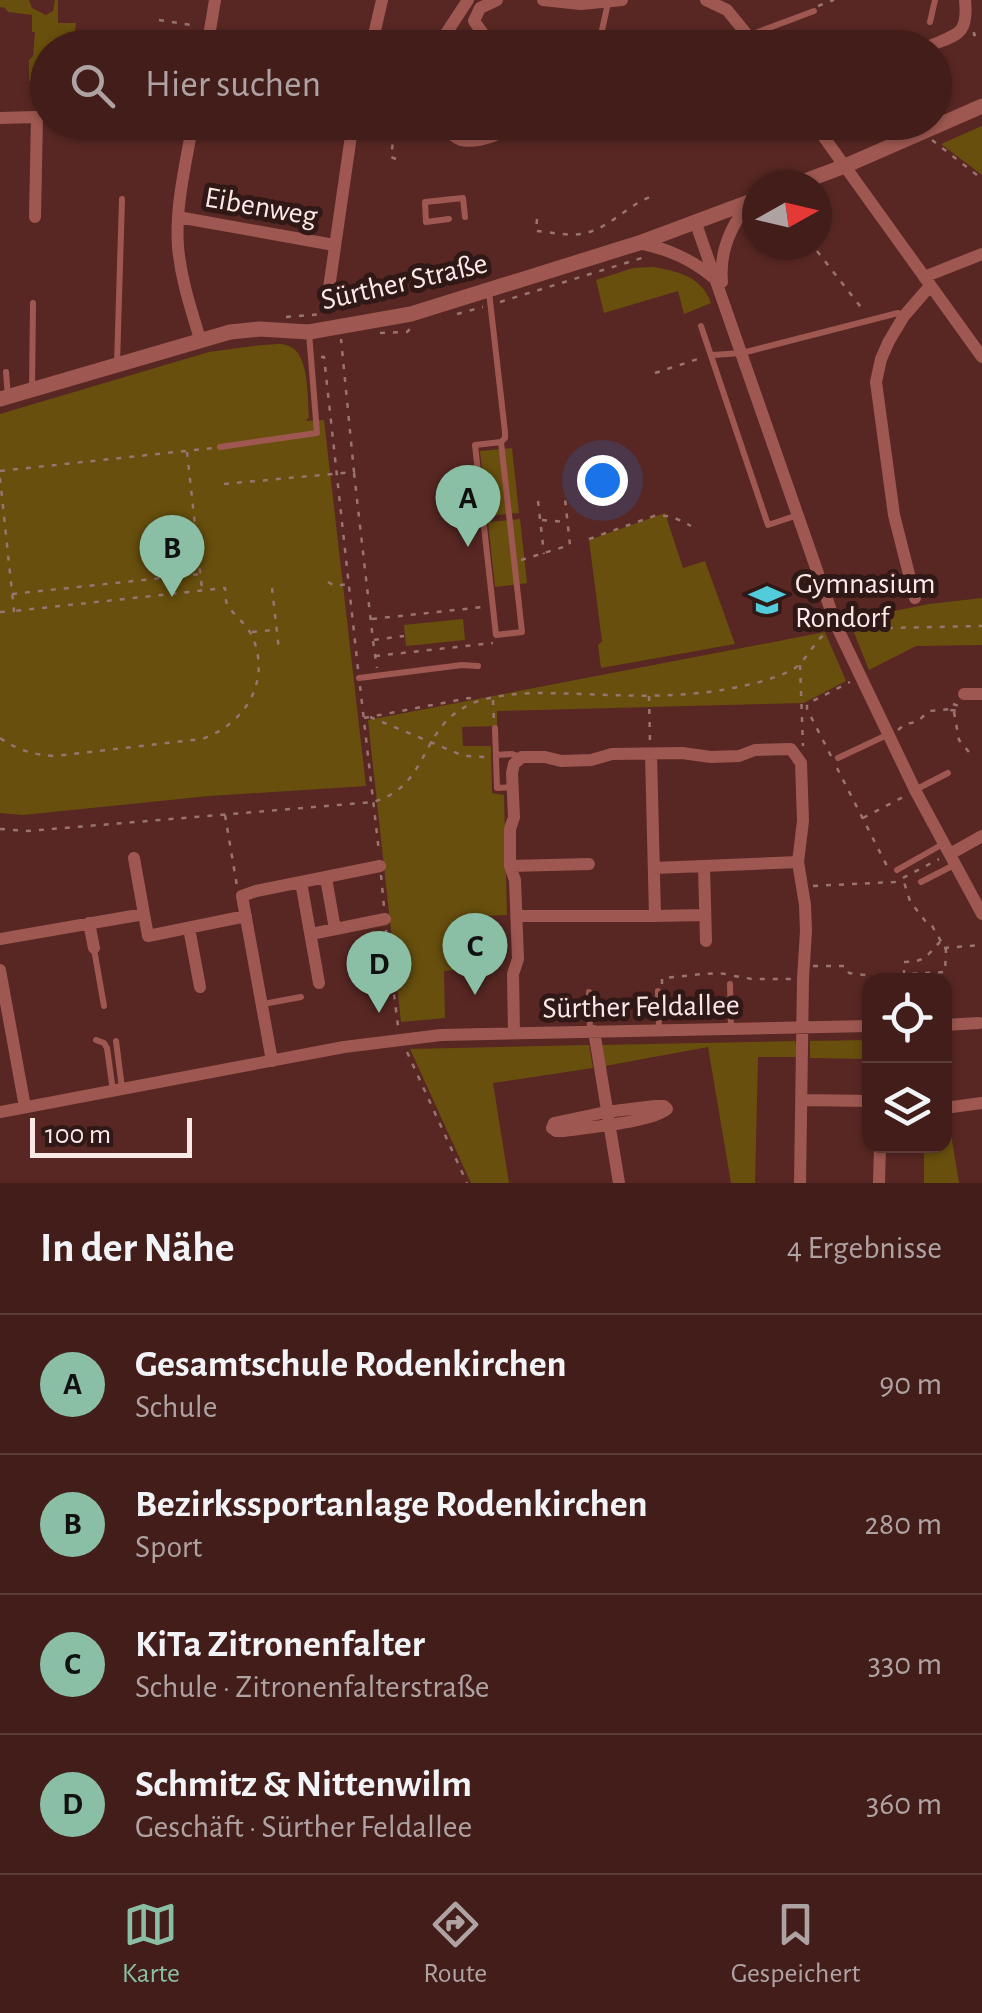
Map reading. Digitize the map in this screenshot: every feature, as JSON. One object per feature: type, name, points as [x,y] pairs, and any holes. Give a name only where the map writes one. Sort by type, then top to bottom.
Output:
[{"type":"street","points":[[210,28],[215,0]]},
{"type":"street","points":[[375,30],[382,0]]},
{"type":"street","points":[[448,30],[468,0]]},
{"type":"street","points":[[478,30],[474,21],[480,8],[497,0]]},
{"type":"street","points":[[543,0],[581,4],[615,1]]},
{"type":"street","points":[[952,35],[962,30],[966,21],[965,0]]},
{"type":"street","points":[[712,1],[744,30]]},
{"type":"street","points":[[453,22],[474,21]]},
{"type":"street","points":[[952,119],[982,106]]},
{"type":"street","points":[[0,118],[30,117]]},
{"type":"street","points":[[35,217],[37,140]]},
{"type":"street","points":[[190,140],[178,217],[178,244],[200,340]]},
{"type":"street","points":[[327,302],[350,140]]},
{"type":"street","points":[[826,140],[982,357]]},
{"type":"street","points":[[832,171],[905,140]]},
{"type":"street","name":"Sürther Straße","points":[[4,399],[230,332],[309,332],[490,298],[742,204]]},
{"type":"street","points":[[726,304],[720,261],[742,213]]},
{"type":"street","name":"Eibenweg","points":[[178,217],[334,245]]},
{"type":"street","points":[[696,221],[836,625],[887,735],[982,914]]},
{"type":"street","points":[[638,243],[681,256],[716,280]]},
{"type":"street","points":[[915,598],[894,515],[876,382],[881,360],[927,282],[982,254]]},
{"type":"street","points":[[964,694],[982,694]]},
{"type":"street","points":[[514,1033],[512,974],[518,959],[515,880],[510,866],[514,764],[522,757],[561,761],[591,760],[612,754],[682,753],[711,757],[740,756],[755,750],[790,750],[802,763],[803,821],[798,862],[806,931],[800,1183]]},
{"type":"street","points":[[651,754],[655,916]]},
{"type":"street","points":[[950,854],[982,836]]},
{"type":"street","points":[[134,858],[148,936],[246,916]]},
{"type":"street","points":[[654,868],[798,862]]},
{"type":"street","points":[[510,866],[589,864]]},
{"type":"street","points":[[272,1061],[242,896],[380,866]]},
{"type":"street","points":[[704,866],[706,941]]},
{"type":"street","points":[[326,878],[335,929]]},
{"type":"street","points":[[301,882],[319,983]]},
{"type":"street","points":[[0,940],[144,914]]},
{"type":"street","points":[[517,916],[705,915]]},
{"type":"street","points":[[311,934],[386,920]]},
{"type":"street","points":[[89,924],[94,948]]},
{"type":"street","points":[[189,928],[200,987]]},
{"type":"street","points":[[0,970],[25,1107]]},
{"type":"street","points":[[952,1024],[981,1022]]},
{"type":"street","name":"Sürther Feldallee","points":[[0,1112],[401,1038],[862,1026]]},
{"type":"street","points":[[592,1031],[619,1183]]},
{"type":"street","points":[[803,1100],[862,1101]]},
{"type":"street","points":[[952,1107],[982,1103]]},
{"type":"street","points":[[879,1183],[880,1153]]},
{"type":"lane","points":[[930,22],[935,0]]},
{"type":"lane","points":[[605,30],[615,1]]},
{"type":"lane","points":[[765,30],[814,11]]},
{"type":"lane","points":[[449,219],[426,222],[425,202],[462,198],[464,217]]},
{"type":"lane","points":[[117,365],[122,199]]},
{"type":"lane","points":[[490,298],[522,632],[496,635],[476,445],[502,442]]},
{"type":"lane","points":[[32,391],[33,304]]},
{"type":"lane","points":[[712,355],[742,353],[898,313],[904,316]]},
{"type":"lane","points":[[701,326],[768,525],[798,515]]},
{"type":"lane","points":[[220,447],[317,433],[309,332]]},
{"type":"lane","points":[[4,399],[6,372]]},
{"type":"lane","points":[[360,678],[478,666]]},
{"type":"lane","points":[[495,728],[497,788],[513,787]]},
{"type":"lane","points":[[838,758],[887,735]]},
{"type":"lane","points":[[496,756],[522,757]]},
{"type":"lane","points":[[915,790],[948,773]]},
{"type":"lane","points":[[897,870],[950,854]]},
{"type":"lane","points":[[921,882],[950,854]]},
{"type":"lane","points":[[94,948],[104,1006]]},
{"type":"lane","points":[[730,984],[730,1029]]},
{"type":"lane","points":[[589,992],[592,1031]]},
{"type":"lane","points":[[659,1030],[660,993]]},
{"type":"lane","points":[[262,1004],[301,997]]},
{"type":"lane","points":[[96,1040],[107,1048],[118,1090]]},
{"type":"lane","points":[[116,1041],[118,1090]]},
{"type":"path","points":[[814,11],[834,0]]},
{"type":"path","points":[[159,20],[210,28]]},
{"type":"path","points":[[393,140],[391,157],[396,159]]},
{"type":"path","points":[[932,140],[982,179]]},
{"type":"path","points":[[537,219],[536,231],[586,233],[650,197]]},
{"type":"path","points":[[452,316],[490,298],[636,260]]},
{"type":"path","points":[[824,260],[870,320]]},
{"type":"path","points":[[395,282],[472,275]]},
{"type":"path","points":[[333,338],[340,336],[378,676]]},
{"type":"path","points":[[324,347],[396,1023],[467,1183]]},
{"type":"path","points":[[654,373],[712,355]]},
{"type":"path","points":[[311,358],[324,357]]},
{"type":"path","points":[[0,472],[220,447]]},
{"type":"path","points":[[186,451],[202,590]]},
{"type":"path","points":[[224,484],[354,472]]},
{"type":"path","points":[[0,478],[14,611]]},
{"type":"path","points":[[514,560],[570,545],[566,498]]},
{"type":"path","points":[[538,501],[544,554]]},
{"type":"path","points":[[588,539],[664,515],[691,526]]},
{"type":"path","points":[[540,520],[568,522]]},
{"type":"path","points":[[12,594],[200,574]]},
{"type":"path","points":[[328,582],[335,586],[349,584]]},
{"type":"path","points":[[0,612],[226,588],[227,604],[250,632],[258,660],[256,686],[243,712],[232,724],[202,739],[55,756],[34,755],[0,738]]},
{"type":"path","points":[[272,588],[279,650]]},
{"type":"path","points":[[371,619],[489,606],[493,610]]},
{"type":"path","points":[[0,829],[28,831],[374,802],[396,792],[408,779],[444,723],[479,701],[523,693],[688,695],[776,677],[800,664],[819,638],[836,625],[982,626]]},
{"type":"path","points":[[250,632],[276,630]]},
{"type":"path","points":[[375,656],[497,642],[496,635]]},
{"type":"path","points":[[373,640],[404,636]]},
{"type":"path","points":[[796,755],[803,747],[800,664]]},
{"type":"path","points":[[860,677],[806,704],[887,866]]},
{"type":"path","points":[[649,696],[651,754]]},
{"type":"path","points":[[364,718],[470,698],[479,701]]},
{"type":"path","points":[[494,698],[495,728]]},
{"type":"path","points":[[887,735],[917,722],[929,711],[952,710],[959,740],[973,756]]},
{"type":"path","points":[[370,717],[470,758],[496,756]]},
{"type":"path","points":[[863,818],[915,790]]},
{"type":"path","points":[[225,814],[237,887],[242,896]]},
{"type":"path","points":[[802,886],[884,884],[903,879],[950,854]]},
{"type":"path","points":[[903,879],[910,901],[931,924],[944,948],[945,972],[924,973]]},
{"type":"path","points":[[919,926],[926,922]]},
{"type":"path","points":[[904,973],[904,962],[930,956],[941,942]]},
{"type":"path","points":[[944,948],[982,945]]},
{"type":"path","points":[[660,993],[662,978],[725,973],[752,979],[846,966],[850,973],[862,975]]},
{"type":"shaded area","points":[[0,0],[29,0],[32,8],[46,15],[58,0],[58,23],[76,23],[75,30],[32,30],[32,15],[0,7]]},
{"type":"shaded area","points":[[982,126],[982,175],[941,144]]},
{"type":"shaded area","points":[[653,267],[695,281],[711,303],[684,314],[678,291],[604,313],[596,280],[633,268]]},
{"type":"shaded area","points":[[283,344],[294,349],[306,375],[306,421],[324,420],[366,786],[209,796],[23,815],[0,813],[0,414],[209,352]]},
{"type":"shaded area","points":[[512,448],[519,513],[487,516],[480,451]]},
{"type":"shaded area","points":[[665,513],[683,568],[705,561],[735,644],[601,668],[598,645],[602,641],[589,540]]},
{"type":"shaded area","points":[[520,519],[527,583],[495,587],[488,522]]},
{"type":"shaded area","points":[[982,598],[982,645],[916,646],[869,670],[849,620],[929,604]]},
{"type":"shaded area","points":[[463,619],[465,640],[406,646],[404,625]]},
{"type":"shaded area","points":[[825,632],[846,681],[804,703],[497,711],[497,726],[462,727],[463,746],[491,746],[492,793],[504,795],[507,915],[462,917],[462,970],[444,971],[445,1018],[401,1022],[368,720]]},
{"type":"shaded area","points":[[862,1040],[862,1059],[810,1058],[810,1041]]},
{"type":"shaded area","points":[[795,1041],[800,1057],[758,1057],[755,1183],[731,1183],[708,1047],[605,1066],[601,1045]]},
{"type":"shaded area","points":[[589,1045],[593,1068],[493,1083],[509,1183],[471,1183],[410,1049]]},
{"type":"shaded area","points":[[952,1140],[959,1183],[924,1183],[924,1153],[952,1153]]},
{"type":"place","name":"Gesamtschule Rodenkirchen","points":[[468,547]]},
{"type":"place","name":"Bezirkssportanlage Rodenkirchen","points":[[172,597]]},
{"type":"place","name":"Gymnasium Rondorf","points":[[767,600]]},
{"type":"place","name":"KiTa Zitronenfalter","points":[[475,995]]},
{"type":"place","name":"Schmitz & Nittenwilm","points":[[379,1013]]}]
